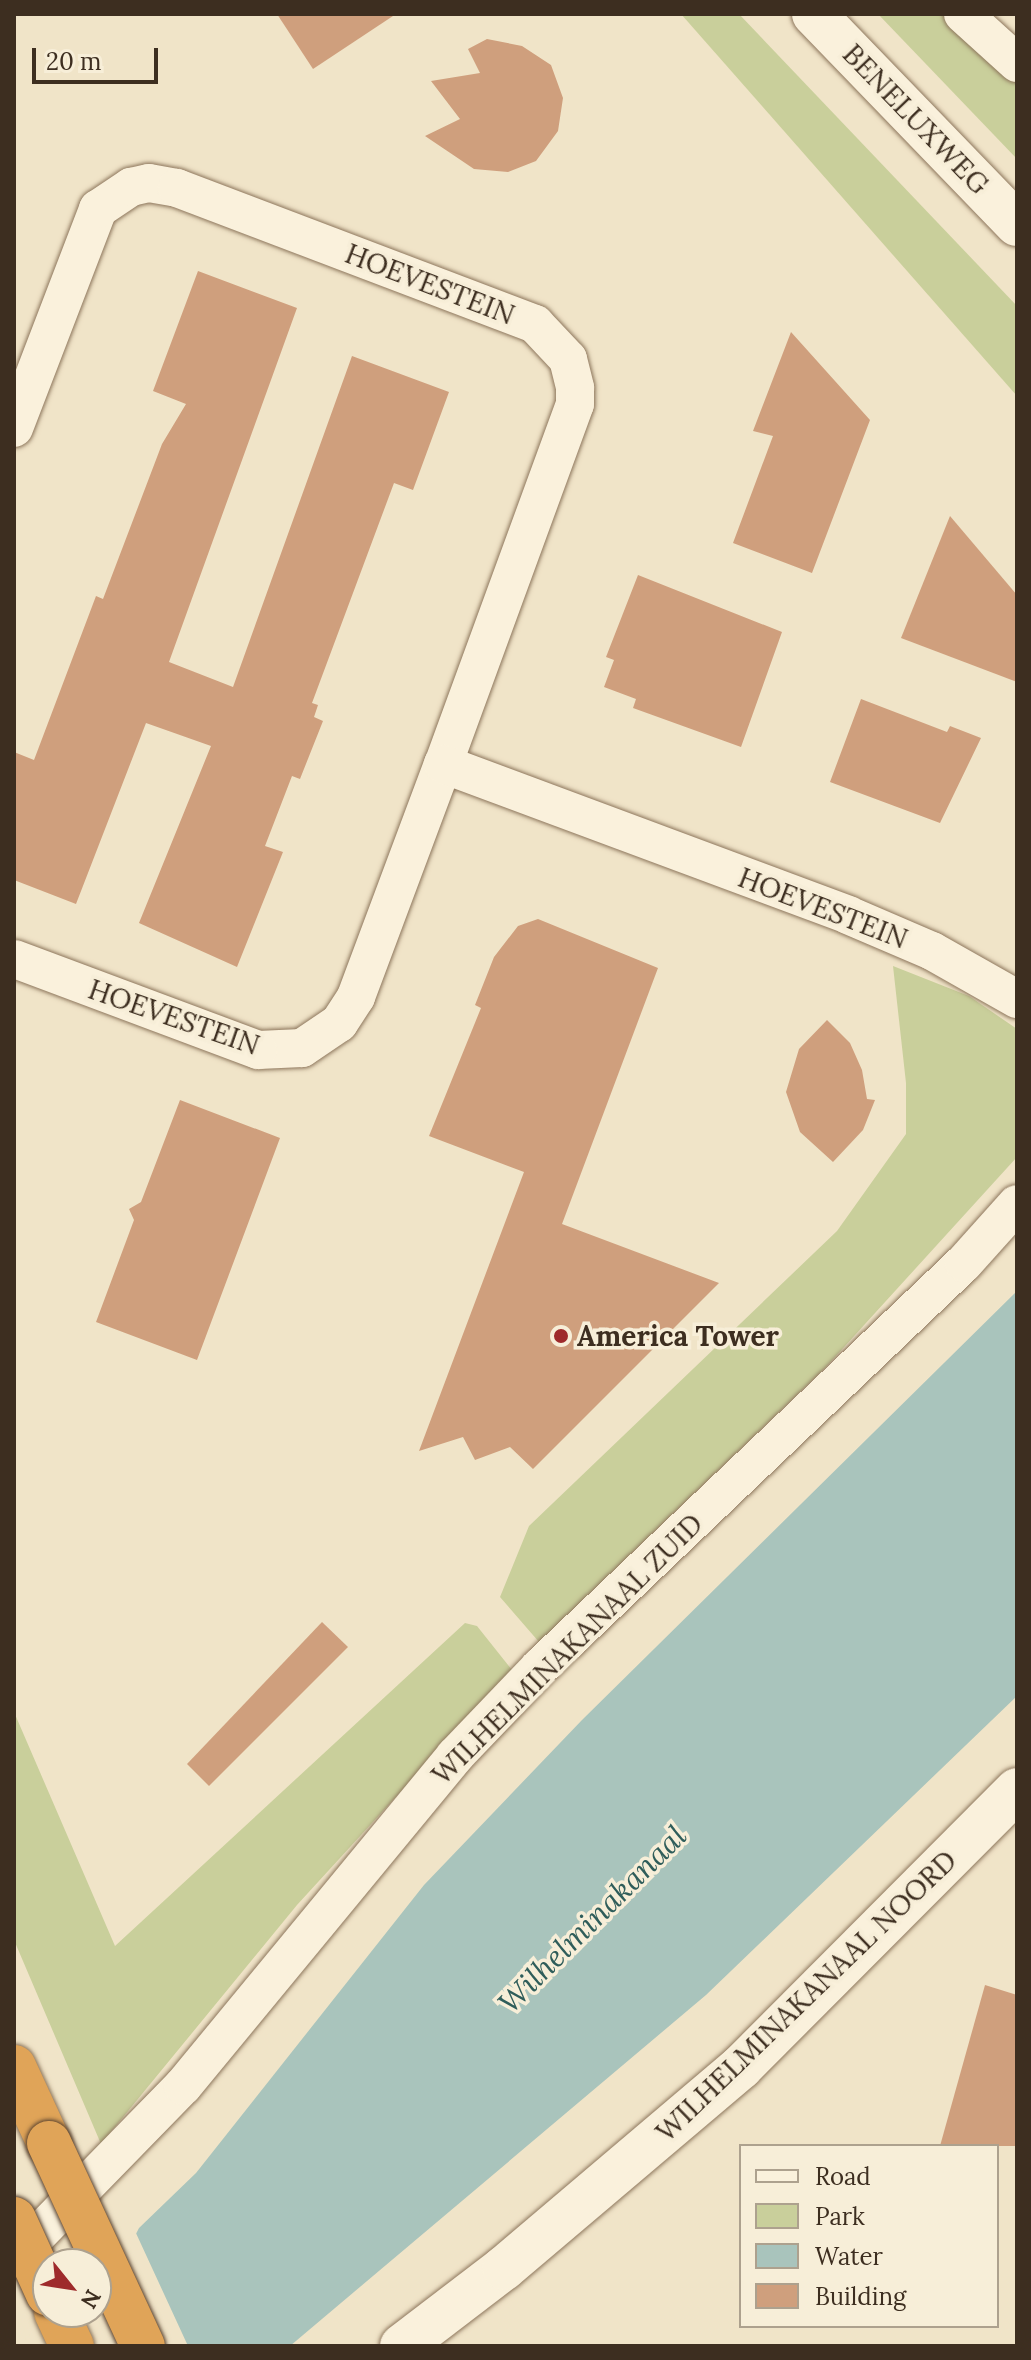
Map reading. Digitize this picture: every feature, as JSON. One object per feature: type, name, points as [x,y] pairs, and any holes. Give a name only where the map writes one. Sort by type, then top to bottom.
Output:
[{"type":"highway","points":[[14,2067],[143,2346]]},
{"type":"highway","points":[[14,2219],[32,2259]]},
{"type":"street","name":"BENELUXWEG","points":[[814,14],[1017,224]]},
{"type":"street","points":[[963,14],[1017,63]]},
{"type":"street","name":"HOEVESTEIN","points":[[14,428],[98,209],[131,187],[149,183],[177,188],[548,332],[568,359],[575,404],[356,997],[339,1023],[302,1048],[258,1050],[14,959]]},
{"type":"street","name":"HOEVESTEIN","points":[[443,764],[846,914],[932,951],[1017,999]]},
{"type":"street","name":"WILHELMINAKANAAL ZUID","points":[[14,2259],[183,2086],[455,1756],[540,1667],[964,1263],[1017,1204]]},
{"type":"street","name":"WILHELMINAKANAAL NOORD","points":[[402,2346],[504,2268],[729,2078],[1017,1790]]},
{"type":"green space","points":[[681,14],[739,14],[1017,306],[1017,396]]},
{"type":"green space","points":[[878,14],[956,14],[1017,74],[1017,159]]},
{"type":"green space","points":[[893,966],[969,996],[1017,1029],[1017,1157],[825,1368],[539,1642],[500,1597],[529,1526],[837,1231],[906,1134],[906,1083]]},
{"type":"green space","points":[[465,1623],[477,1626],[512,1670],[297,1905],[101,2144],[14,1940],[14,1712],[115,1946]]},
{"type":"water","name":"Wilhelminakanaal","points":[[1017,1291],[1017,1696],[706,1995],[290,2346],[23,2346],[62,2328],[112,2328],[112,2281],[139,2228],[196,2173],[424,1885],[582,1720]]},
{"type":"pier","points":[[135,2231],[188,2346],[24,2346],[22,2342],[37,2328],[112,2328],[112,2256]]},
{"type":"building","points":[[277,14],[396,14],[313,69]]},
{"type":"building","points":[[487,39],[522,46],[551,65],[563,98],[558,131],[536,161],[508,172],[474,169],[425,136],[460,119],[431,81],[480,73],[468,49]]},
{"type":"building","points":[[198,271],[297,308],[169,662],[233,687],[352,356],[449,392],[413,490],[394,483],[312,703],[318,705],[314,717],[323,721],[300,779],[292,776],[265,846],[283,852],[237,967],[139,923],[211,746],[146,723],[76,904],[14,880],[14,752],[34,760],[96,596],[103,599],[162,444],[186,404],[153,391]]},
{"type":"building","points":[[791,332],[870,420],[812,573],[733,543],[773,436],[753,431]]},
{"type":"building","points":[[950,516],[1017,595],[1017,682],[901,638]]},
{"type":"building","points":[[638,575],[782,632],[741,747],[633,708],[636,699],[604,687],[614,660],[606,657]]},
{"type":"building","points":[[861,699],[947,732],[950,726],[981,738],[940,823],[830,782]]},
{"type":"building","points":[[538,919],[658,968],[562,1224],[719,1283],[533,1469],[510,1447],[475,1460],[463,1437],[419,1451],[524,1172],[429,1136],[481,1008],[475,1005],[494,957],[518,926]]},
{"type":"building","points":[[827,1020],[850,1043],[862,1070],[867,1099],[875,1100],[863,1130],[833,1162],[800,1132],[786,1092],[799,1049]]},
{"type":"building","points":[[180,1100],[280,1138],[197,1360],[96,1322],[134,1220],[129,1209],[141,1202]]},
{"type":"building","points":[[322,1622],[348,1647],[209,1786],[187,1764]]},
{"type":"building","points":[[985,1985],[1017,1995],[1017,2146],[941,2144]]},
{"type":"place","name":"America Tower","points":[[561,1336]]}]
